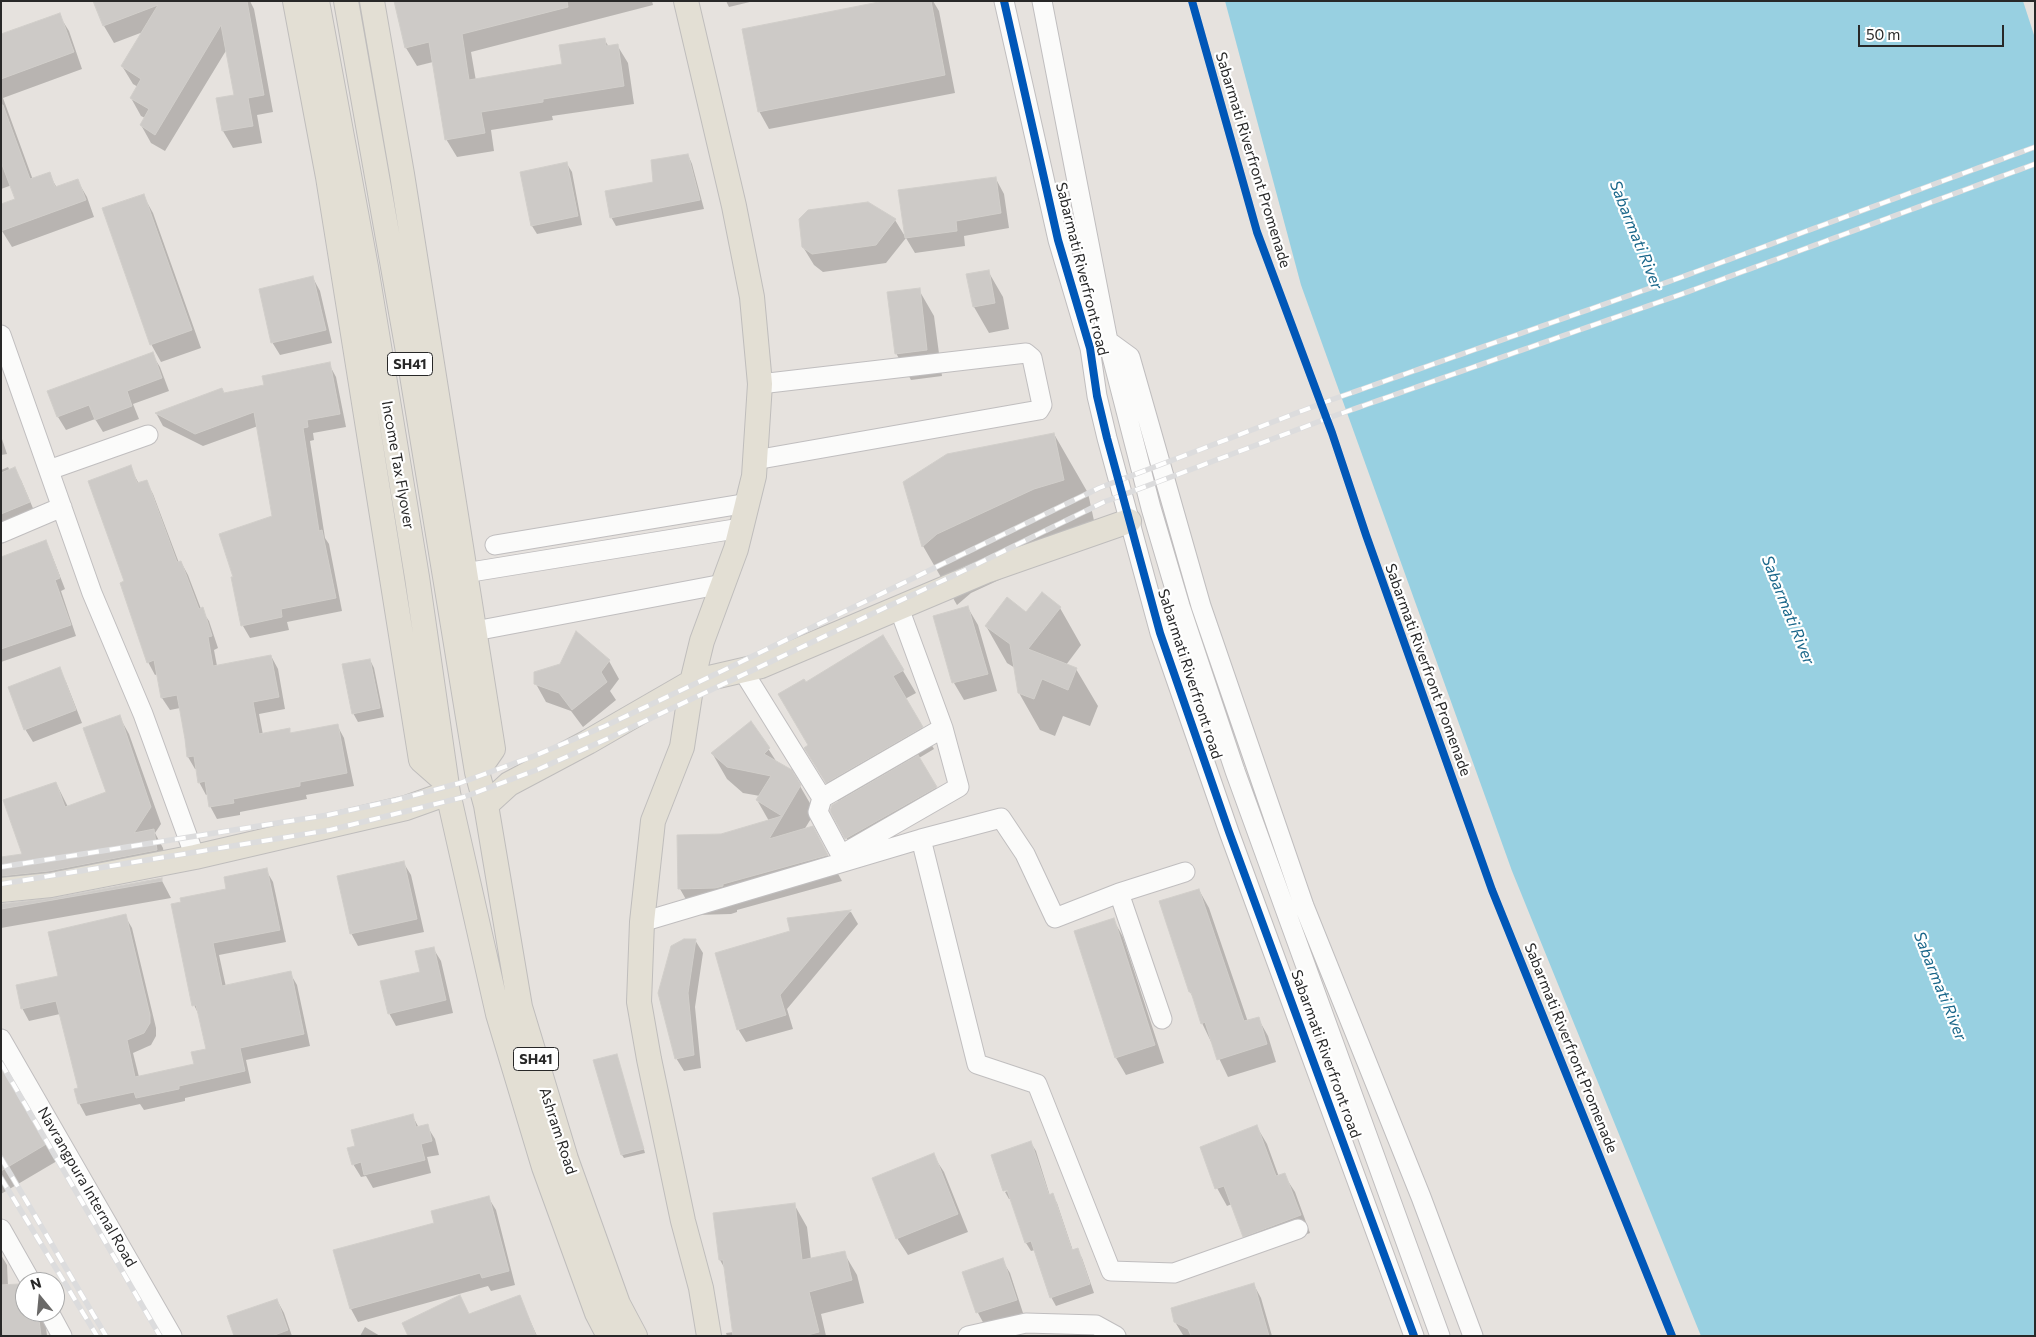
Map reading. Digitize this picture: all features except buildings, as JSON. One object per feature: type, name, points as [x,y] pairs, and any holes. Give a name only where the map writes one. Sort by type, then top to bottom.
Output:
[{"type":"main road","points":[[1,890],[51,885],[195,857],[406,808],[447,787],[421,760],[328,177],[295,1]]},
{"type":"main road","name":"Income Tax Flyover","points":[[317,1],[366,267],[417,577],[447,787]]},
{"type":"main road","name":"Income Tax Flyover","points":[[346,1],[408,353],[477,772]]},
{"type":"main road","points":[[372,1],[404,184],[493,749],[477,772]]},
{"type":"main road","points":[[686,1],[734,206],[752,297],[760,384],[754,476],[741,528],[702,641],[692,682],[682,747],[653,821],[642,922],[639,1002],[683,1221],[701,1288],[709,1336]]},
{"type":"main road","points":[[486,805],[509,784],[588,742],[692,682],[761,666],[986,571],[1129,522]]},
{"type":"main road","name":"Ashram Road","points":[[477,772],[486,805],[520,1007],[566,1159],[618,1304],[634,1336]]},
{"type":"main road","name":"Ashram Road","points":[[447,787],[498,1014],[544,1167],[597,1313],[608,1336]]},
{"type":"street","name":"Sabarmati Riverfront road","points":[[1004,1],[1058,240],[1090,348],[1097,396],[1160,633],[1207,771],[1414,1336]]},
{"type":"street","name":"Sabarmati Riverfront road","points":[[1042,1],[1108,341],[1151,508],[1180,606],[1238,780],[1440,1336]]},
{"type":"street","points":[[1,335],[92,593],[143,714],[195,857]]},
{"type":"street","points":[[1108,341],[1130,357],[1201,606],[1304,906],[1421,1197],[1472,1336]]},
{"type":"street","points":[[755,460],[1039,410],[1042,405],[1032,358],[1026,352],[760,384]]},
{"type":"street","points":[[49,470],[148,435]]},
{"type":"street","points":[[495,545],[748,503]]},
{"type":"street","points":[[1,533],[62,507]]},
{"type":"street","points":[[465,573],[741,528]]},
{"type":"street","points":[[474,631],[723,584]]},
{"type":"street","points":[[899,608],[943,728],[959,787],[841,854],[818,812],[822,798],[943,728]]},
{"type":"street","points":[[743,671],[822,798]]},
{"type":"street","points":[[642,922],[921,839],[1001,818],[1025,854],[1055,918],[1119,893],[1186,872]]},
{"type":"street","points":[[921,839],[977,1064],[1037,1084],[1111,1271],[1174,1273],[1298,1229]]},
{"type":"street","points":[[1119,893],[1162,1020]]},
{"type":"street","name":"Navrangpura Internal Road","points":[[1,1039],[172,1336]]},
{"type":"street","points":[[1,1229],[25,1272]]},
{"type":"street","points":[[54,1322],[62,1336]]},
{"type":"street","points":[[968,1336],[1026,1323],[1096,1325],[1116,1336]]},
{"type":"water","name":"Sabarmati River","points":[[1225,1],[2023,1],[2035,38],[2035,1336],[1701,1336],[1512,871],[1301,285]]},
{"type":"railway","points":[[1,867],[328,815],[460,783],[534,756],[605,726],[1099,488],[1328,401],[1679,278],[2035,147]]},
{"type":"railway","points":[[1,884],[330,830],[464,797],[539,769],[609,738],[963,571],[1104,502],[1331,417],[1682,294],[2035,164]]},
{"type":"railway","points":[[1,1063],[160,1336]]},
{"type":"railway","points":[[1,1158],[106,1336]]},
{"type":"railway","points":[[1,1178],[97,1336]]},
{"type":"cycle path","points":[[1004,1],[1058,240],[1090,348],[1097,396],[1107,438],[1160,633],[1229,832],[1414,1336]]},
{"type":"cycle path","name":"Sabarmati Riverfront Promenade","points":[[1192,1],[1257,232],[1332,433],[1366,535],[1492,890],[1672,1336]]}]
